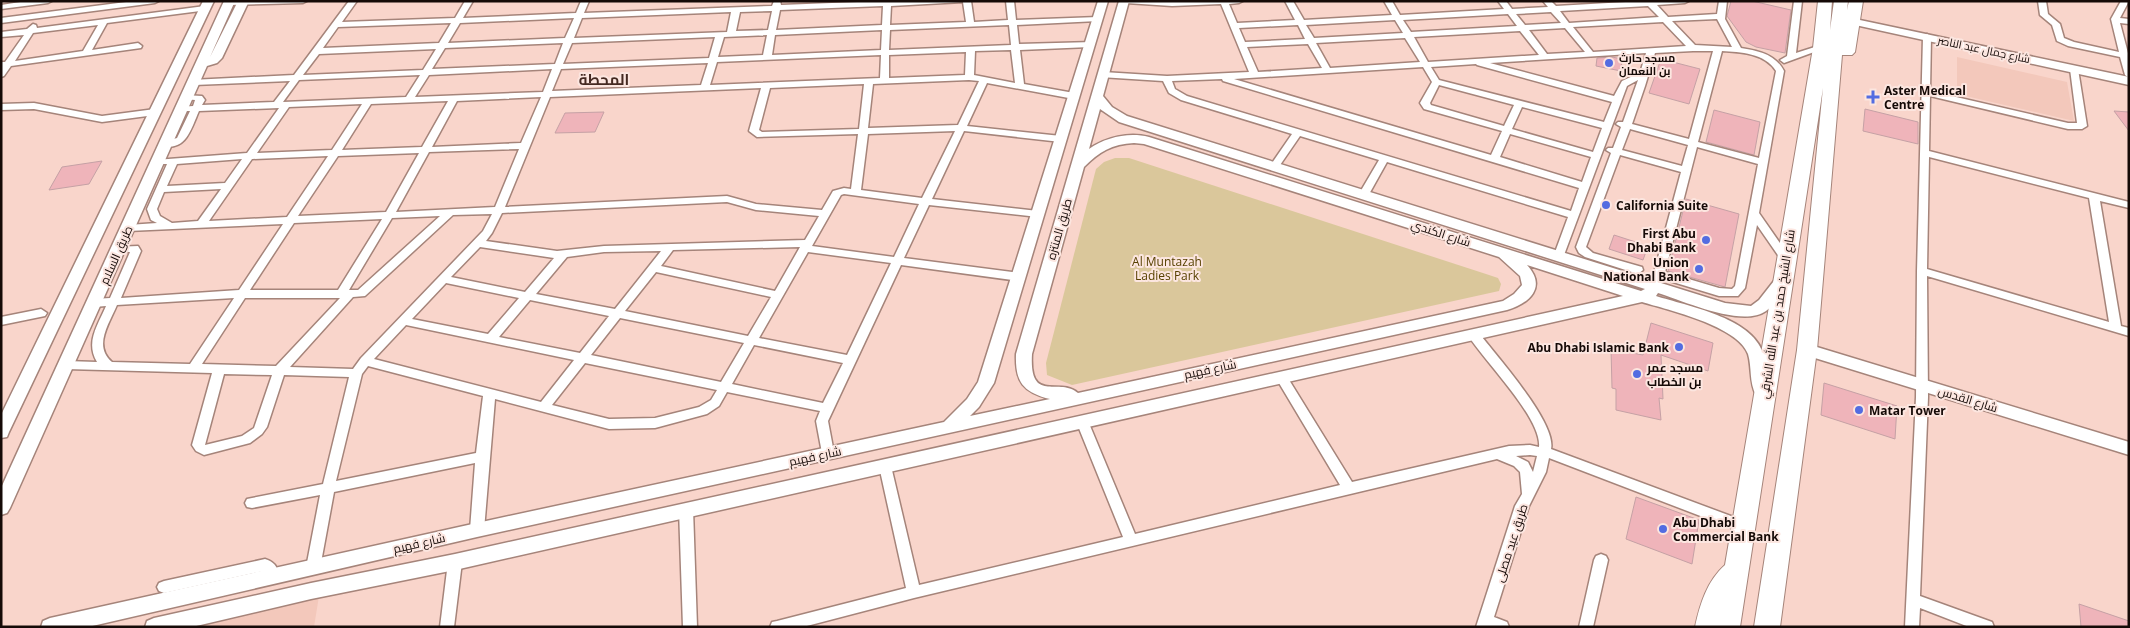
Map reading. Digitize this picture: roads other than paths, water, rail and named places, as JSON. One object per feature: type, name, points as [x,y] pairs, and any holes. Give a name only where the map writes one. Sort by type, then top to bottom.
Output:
[{"type":"highway","points":[[1817,1],[1824,19]]},
{"type":"highway","name":"شارع الشيخ حمد بن عبد الله الشرقي","points":[[1727,627],[1821,48],[1825,1]]},
{"type":"highway","points":[[1767,627],[1807,350],[1832,75],[1844,62],[1846,20],[1841,1]]},
{"type":"highway","points":[[1846,20],[1856,1]]},
{"type":"highway","points":[[1708,627],[1711,610],[1718,592],[1728,577],[1735,571]]},
{"type":"street","points":[[1,8],[48,1]]},
{"type":"street","points":[[1,21],[154,1]]},
{"type":"street","points":[[237,2],[303,1]]},
{"type":"street","points":[[201,224],[251,156],[297,78],[353,1]]},
{"type":"street","points":[[409,100],[469,1]]},
{"type":"street","points":[[313,568],[328,488],[356,373],[365,361],[487,233],[498,211],[585,1]]},
{"type":"street","points":[[659,13],[663,1]]},
{"type":"street","points":[[336,25],[659,13],[777,5],[960,1]]},
{"type":"street","points":[[967,1],[970,24]]},
{"type":"street","points":[[1010,1],[1020,87]]},
{"type":"street","name":"طريق المنتزه","points":[[948,428],[981,393],[986,383],[1103,1]]},
{"type":"street","points":[[1125,1],[1172,4],[1239,1]]},
{"type":"street","name":"طريق المنتزه","points":[[1109,391],[1080,395],[1051,394],[1030,385],[1025,379],[1022,368],[1032,325],[1125,1]]},
{"type":"street","points":[[1289,1],[1327,70]]},
{"type":"street","points":[[1388,1],[1436,82],[1519,104],[1626,126],[1763,162]]},
{"type":"street","points":[[1502,1],[1544,56]]},
{"type":"street","points":[[1547,1],[1590,53]]},
{"type":"street","points":[[1235,26],[1554,10],[1685,1]]},
{"type":"street","points":[[1723,1],[1720,16],[1737,49]]},
{"type":"street","points":[[1791,58],[1798,1]]},
{"type":"street","points":[[2042,1],[2044,16],[2056,24],[2058,36],[2064,42],[2123,55]]},
{"type":"street","points":[[2127,1],[2115,19],[2129,74]]},
{"type":"street","name":"طريق السلام","points":[[1,508],[166,144],[188,105],[194,82],[202,63],[237,2]]},
{"type":"street","points":[[1224,2],[1254,74]]},
{"type":"street","points":[[1649,2],[1693,48]]},
{"type":"street","points":[[884,81],[887,3]]},
{"type":"street","points":[[1,35],[104,22],[200,5]]},
{"type":"street","name":"طريق السلام","points":[[1,432],[155,112],[200,5]]},
{"type":"street","points":[[767,58],[777,5]]},
{"type":"street","points":[[731,34],[732,7]]},
{"type":"street","points":[[1,74],[4,64],[41,16]]},
{"type":"street","points":[[1242,45],[1720,16]]},
{"type":"street","points":[[317,51],[1098,19]]},
{"type":"street","points":[[2115,19],[2129,22]]},
{"type":"street","name":"شارع جمال عبد الناصر","points":[[1846,20],[1928,36],[2129,81]]},
{"type":"street","points":[[86,53],[104,22]]},
{"type":"street","points":[[705,88],[720,35]]},
{"type":"street","points":[[1912,627],[1922,385],[1922,271],[1928,36]]},
{"type":"street","points":[[194,82],[1090,44]]},
{"type":"street","points":[[4,64],[138,46]]},
{"type":"street","points":[[1103,75],[1167,79],[1218,77],[1471,60],[1693,48],[1737,49],[1772,59],[1780,71],[1740,288],[1738,291],[1719,292],[1657,280]]},
{"type":"street","points":[[1776,63],[1821,48]]},
{"type":"street","points":[[969,77],[971,49]]},
{"type":"street","points":[[1641,297],[1651,292],[1657,280],[1718,49]]},
{"type":"street","points":[[1638,270],[1589,255],[1581,247],[1643,82],[1651,50]]},
{"type":"street","points":[[1471,60],[1618,100]]},
{"type":"street","points":[[1927,93],[2062,125],[2079,127],[2082,126],[2074,69]]},
{"type":"street","points":[[1559,255],[1624,83],[1644,72]]},
{"type":"street","points":[[188,105],[281,106],[969,77],[1074,96]]},
{"type":"street","points":[[1218,77],[1585,186]]},
{"type":"street","points":[[1167,79],[1168,85],[1174,94],[1184,98],[1574,215]]},
{"type":"street","points":[[828,453],[822,421],[827,408],[984,80]]},
{"type":"street","points":[[856,192],[865,130],[869,81]]},
{"type":"street","points":[[1436,82],[1424,103],[1428,107],[1508,130],[1598,152],[1617,152],[1685,170]]},
{"type":"street","points":[[766,86],[754,132],[756,134],[961,128],[1061,139]]},
{"type":"street","name":"شارع الكندي","points":[[1097,96],[1108,110],[1124,119],[1559,255],[1657,280],[1730,309],[1748,311],[1763,307],[1784,269]]},
{"type":"street","points":[[219,370],[198,445],[204,450],[246,440],[258,432],[278,371],[346,295],[454,98]]},
{"type":"street","points":[[193,369],[368,102]]},
{"type":"street","points":[[1494,159],[1519,104]]},
{"type":"street","points":[[1,108],[34,106],[102,119],[155,112]]},
{"type":"street","points":[[1275,166],[1298,132]]},
{"type":"street","name":"شارع الكندي","points":[[1078,165],[1091,151],[1103,144],[1117,140],[1145,140],[1719,321],[1743,336],[1755,352],[1763,398]]},
{"type":"street","points":[[158,162],[334,152],[525,146]]},
{"type":"street","points":[[1926,153],[2129,205]]},
{"type":"street","points":[[1364,194],[1385,158]]},
{"type":"street","points":[[170,226],[155,218],[152,209],[173,161]]},
{"type":"street","points":[[160,189],[229,186]]},
{"type":"street","points":[[365,361],[601,423],[655,423],[703,411],[715,403],[837,193],[844,191],[856,192],[926,202],[1038,214]]},
{"type":"street","points":[[2094,196],[2116,328]]},
{"type":"street","points":[[128,228],[727,199],[756,207],[825,213]]},
{"type":"street","points":[[136,211],[152,209]]},
{"type":"street","points":[[94,303],[242,294],[346,295],[361,292],[450,212]]},
{"type":"street","points":[[1754,213],[1784,269]]},
{"type":"street","points":[[1470,242],[1466,239],[1464,232],[1477,229]]},
{"type":"street","points":[[478,243],[550,254],[604,249],[806,246],[1019,277]]},
{"type":"street","points":[[543,408],[670,247]]},
{"type":"street","points":[[111,367],[100,358],[96,346],[97,339],[136,251],[134,248],[118,249]]},
{"type":"street","name":"شارع فهيم","points":[[50,627],[720,476],[1508,305],[1522,297],[1529,289],[1530,282],[1529,275],[1504,253]]},
{"type":"street","points":[[490,339],[564,254]]},
{"type":"street","points":[[654,268],[777,295]]},
{"type":"street","points":[[1922,271],[2129,332]]},
{"type":"street","points":[[443,279],[850,360]]},
{"type":"street","name":"شارع فهيم","points":[[154,627],[311,591],[455,562],[1082,420],[1123,413],[1641,297]]},
{"type":"street","points":[[1,321],[41,314]]},
{"type":"street","points":[[1006,320],[1010,325],[1020,328],[1032,325]]},
{"type":"street","points":[[403,321],[827,408]]},
{"type":"street","name":"طريق عيد مصلى","points":[[1474,335],[1528,405],[1544,433],[1546,453],[1537,480],[1527,494],[1484,623]]},
{"type":"street","name":"شارع القدس","points":[[1807,350],[2129,449]]},
{"type":"street","points":[[66,365],[356,373]]},
{"type":"street","points":[[1282,378],[1349,488]]},
{"type":"street","points":[[1109,391],[1131,395],[1134,398],[1134,401],[1123,413]]},
{"type":"street","points":[[477,530],[482,456],[489,394]]},
{"type":"street","points":[[1082,420],[1132,541]]},
{"type":"street","points":[[777,627],[914,592],[1349,488],[1520,450],[1546,453],[1742,526]]},
{"type":"street","points":[[1496,454],[1518,462],[1526,468],[1530,477],[1527,494]]},
{"type":"street","points":[[252,503],[482,456]]},
{"type":"street","points":[[885,466],[914,592]]},
{"type":"street","points":[[716,503],[707,500],[704,494],[709,486],[720,476]]},
{"type":"street","points":[[686,510],[690,627]]},
{"type":"street","points":[[1586,627],[1601,560]]},
{"type":"street","points":[[447,627],[455,562]]},
{"type":"street","points":[[164,587],[265,565],[271,569],[270,577]]},
{"type":"street","points":[[1913,599],[1988,627]]},
{"type":"street","points":[[1484,623],[1502,627]]},
{"type":"place","name":"مسجد حارث بن النعمان","points":[[1609,63]]},
{"type":"place","name":"Aster Medical Centre","points":[[1873,97]]},
{"type":"place","name":"California Suite","points":[[1606,205]]},
{"type":"place","name":"First Abu Dhabi Bank","points":[[1706,240]]},
{"type":"place","name":"Union National Bank","points":[[1699,269]]},
{"type":"place","name":"Abu Dhabi Islamic Bank","points":[[1679,347]]},
{"type":"place","name":"مسجد عمر بن الخطاب","points":[[1637,374]]},
{"type":"place","name":"Matar Tower","points":[[1859,410]]},
{"type":"place","name":"Abu Dhabi Commercial Bank","points":[[1663,529]]},
{"type":"district","name":"المحطة","points":[[604,79]]},
{"type":"park label","name":"Al Muntazah Ladies Park","points":[[1167,268]]}]
